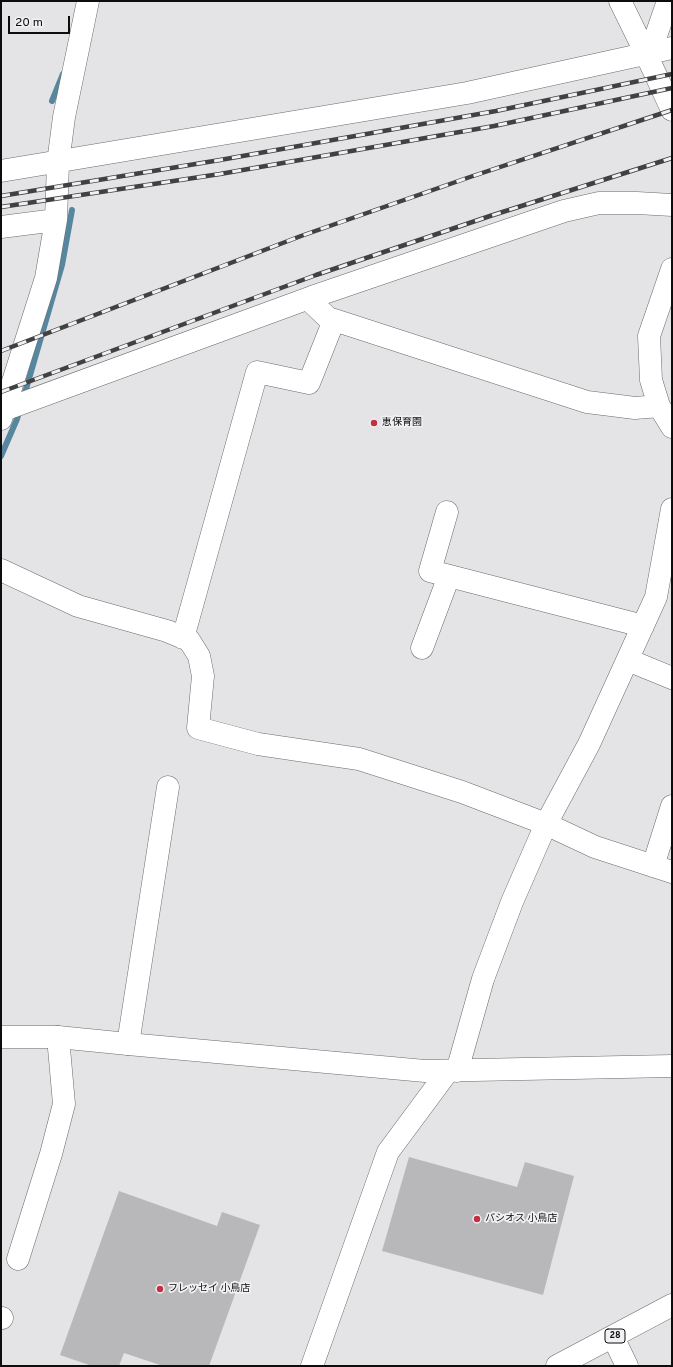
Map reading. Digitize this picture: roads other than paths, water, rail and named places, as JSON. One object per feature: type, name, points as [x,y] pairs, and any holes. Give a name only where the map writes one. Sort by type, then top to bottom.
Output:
[{"type":"street","points":[[2,413],[46,278],[56,220],[58,163],[64,117],[88,1]]},
{"type":"street","points":[[620,1],[648,54],[672,110]]},
{"type":"street","points":[[648,54],[668,1]]},
{"type":"street","points":[[1,172],[467,93],[672,48]]},
{"type":"street","points":[[2,413],[308,299],[564,211],[599,203],[672,205]]},
{"type":"street","points":[[1,227],[56,220]]},
{"type":"street","points":[[672,270],[649,336],[651,380],[659,406],[672,427]]},
{"type":"street","points":[[308,299],[328,318],[587,402],[635,408],[659,406]]},
{"type":"street","points":[[183,638],[257,372],[308,383],[334,320]]},
{"type":"street","points":[[312,1366],[388,1152],[452,1071],[483,979],[512,902],[546,824],[589,744],[656,597],[672,509]]},
{"type":"street","points":[[447,512],[430,571],[643,626]]},
{"type":"street","points":[[1,570],[78,606],[167,631],[189,640],[199,656],[203,676],[198,728],[258,744],[359,759],[462,792],[546,824],[595,847],[662,869],[672,806]]},
{"type":"street","points":[[422,648],[449,576]]},
{"type":"street","points":[[628,660],[672,678]]},
{"type":"street","points":[[128,1044],[168,787]]},
{"type":"street","points":[[1,1037],[58,1037],[425,1071],[672,1066]]},
{"type":"street","points":[[18,1259],[52,1154],[64,1104],[58,1037]]},
{"type":"street","name":"28","points":[[558,1366],[613,1338],[672,1305]]},
{"type":"street","points":[[613,1338],[627,1366]]},
{"type":"waterway","points":[[52,101],[63,74]]},
{"type":"waterway","points":[[24,396],[62,265],[72,210]]},
{"type":"waterway","points":[[1,456],[20,409]]},
{"type":"railway","points":[[1,196],[220,160],[496,111],[672,74]]},
{"type":"railway","points":[[1,207],[220,174],[494,126],[672,88]]},
{"type":"railway","points":[[1,351],[301,236],[470,177],[672,110]]},
{"type":"railway","points":[[1,392],[316,275],[490,216],[672,158]]},
{"type":"place","name":"恵保育園","points":[[374,423]]},
{"type":"place","name":"パシオス 小鳥店","points":[[477,1219]]},
{"type":"place","name":"フレッセイ 小鳥店","points":[[160,1289]]}]
